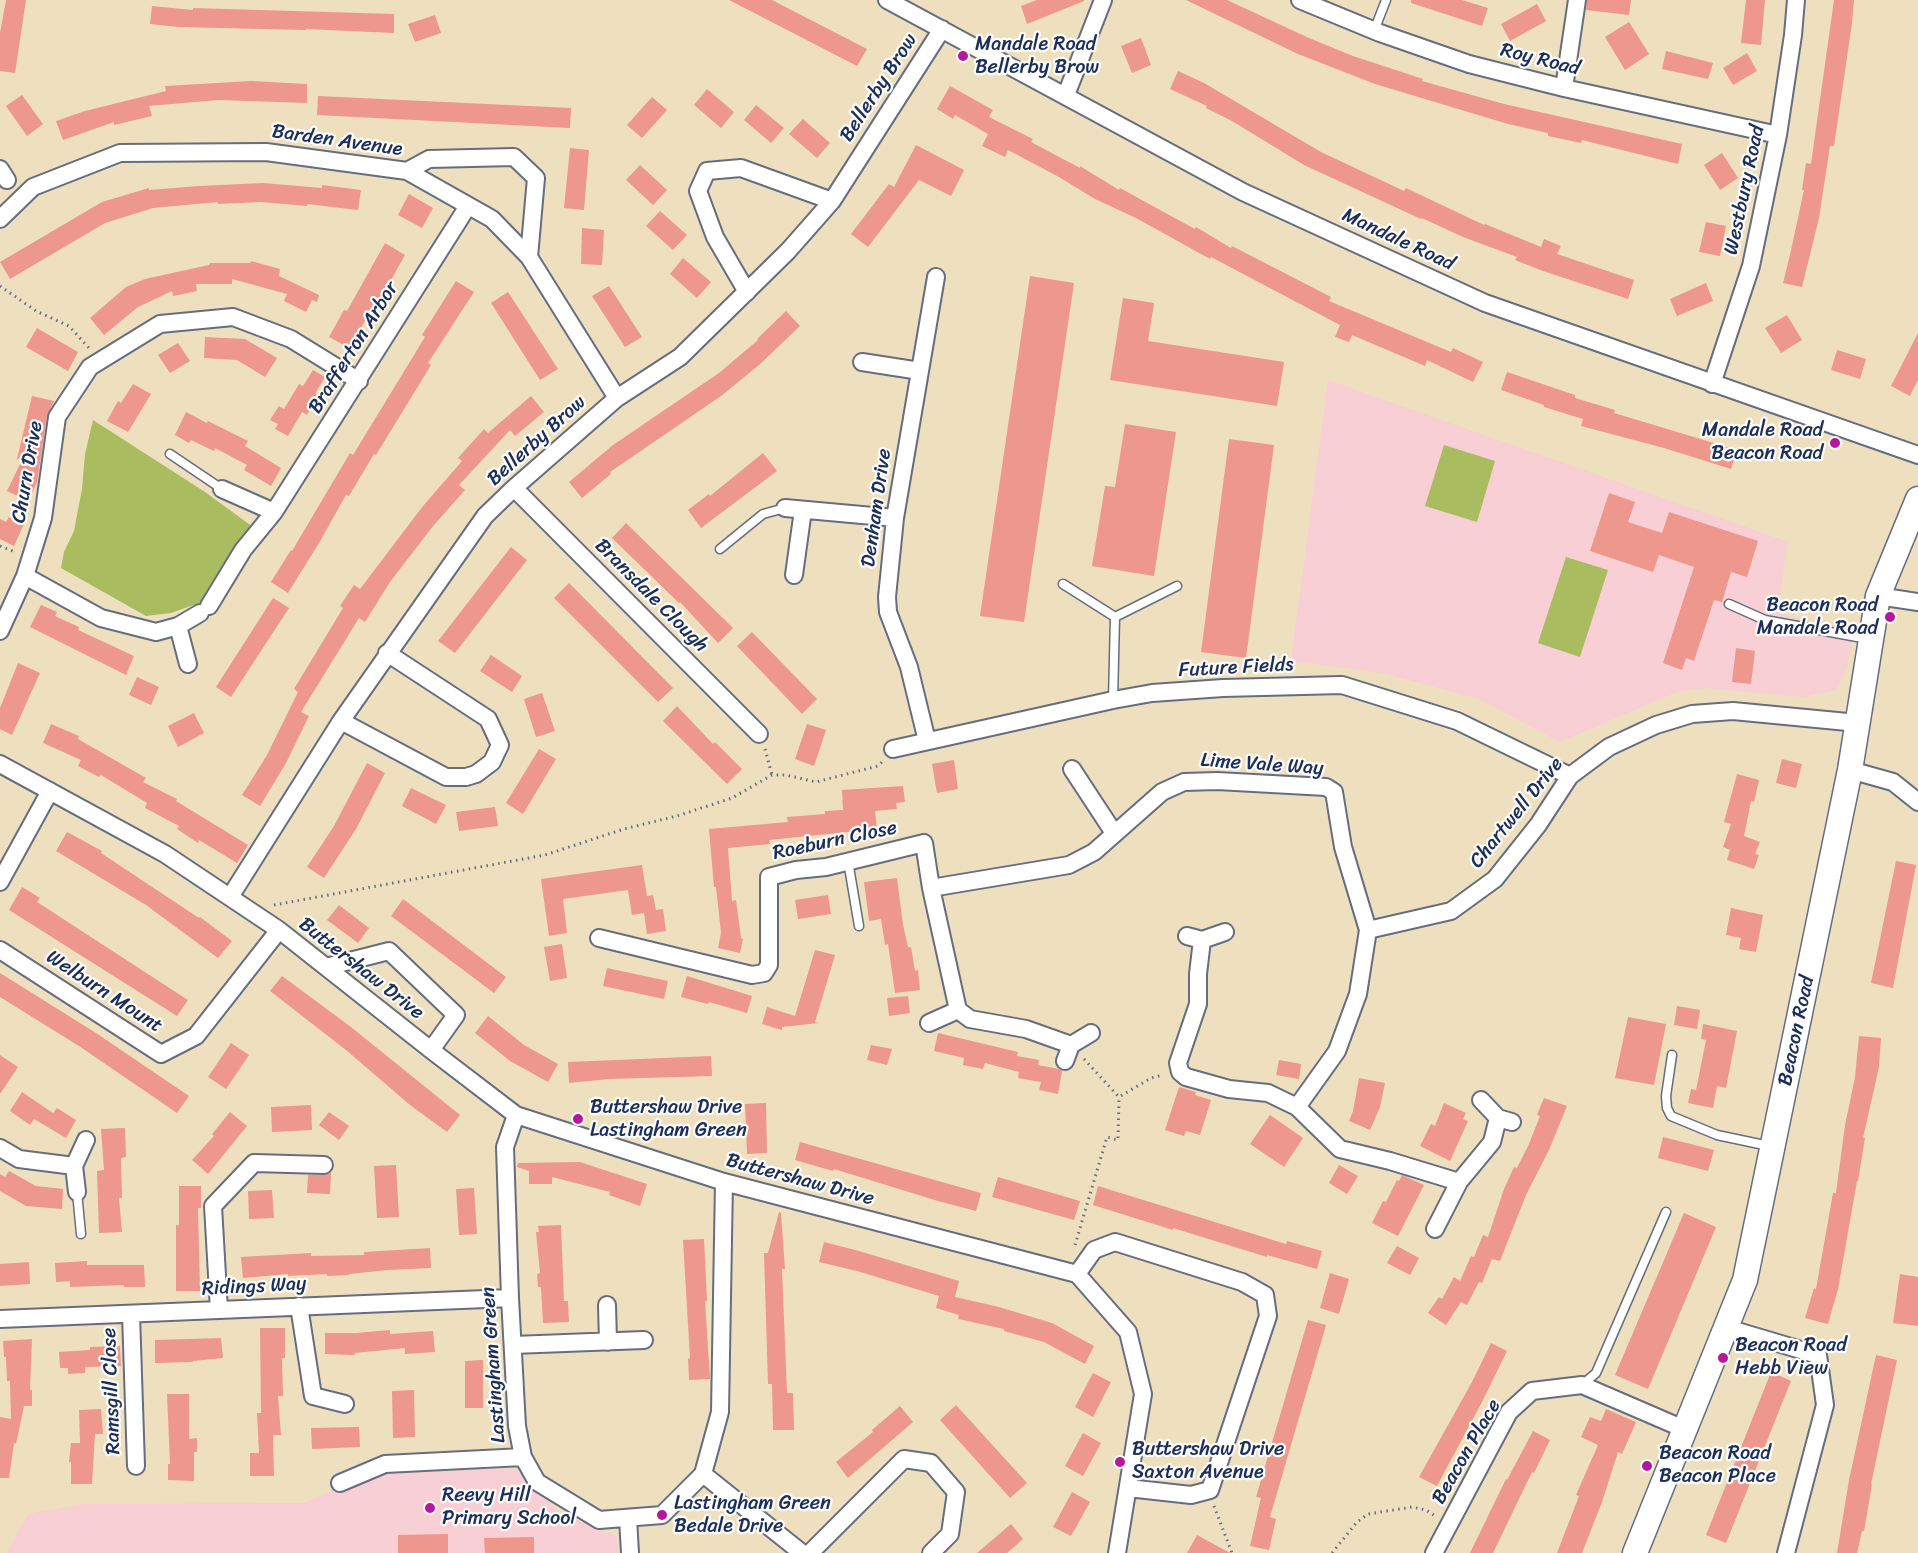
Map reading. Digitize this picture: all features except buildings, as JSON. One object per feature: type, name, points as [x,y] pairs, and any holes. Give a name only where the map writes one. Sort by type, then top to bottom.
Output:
[{"type":"main road","name":"Beacon Road","points":[[1635,1553],[1745,1280],[1850,770],[1878,596],[1918,499]]},
{"type":"street","name":"Mandale Road","points":[[887,0],[1243,192],[1485,303],[1918,455]]},
{"type":"street","points":[[1066,95],[1103,0]]},
{"type":"street","name":"Roy Road","points":[[1300,0],[1374,31],[1469,64],[1564,88],[1778,135]]},
{"type":"street","points":[[1564,88],[1577,0]]},
{"type":"street","name":"Westbury Road","points":[[1712,384],[1751,266],[1778,135],[1796,0]]},
{"type":"street","name":"Bellerby Brow","points":[[230,897],[341,721],[485,516],[617,399],[680,357],[788,251],[832,201],[942,29]]},
{"type":"street","name":"Barden Avenue","points":[[0,219],[33,187],[120,153],[266,152],[407,171],[492,219],[529,257],[617,399]]},
{"type":"street","points":[[407,171],[429,159],[514,156],[536,178],[529,257]]},
{"type":"street","points":[[747,292],[715,237],[698,191],[707,171],[741,168],[832,201]]},
{"type":"street","name":"Brafferton Arbor","points":[[25,576],[101,618],[156,632],[178,626],[205,609],[243,550],[274,512],[468,206]]},
{"type":"street","name":"Denham Drive","points":[[927,741],[909,667],[888,612],[887,597],[895,518],[936,277]]},
{"type":"street","name":"Churn Drive","points":[[0,631],[25,576],[43,518],[57,417],[90,367],[160,324],[233,317],[291,339],[359,381]]},
{"type":"street","points":[[862,362],[920,371]]},
{"type":"street","name":"Bransdale Clough","points":[[514,488],[759,734]]},
{"type":"street","points":[[222,489],[274,512]]},
{"type":"street","points":[[785,508],[895,518]]},
{"type":"street","points":[[794,575],[803,510]]},
{"type":"street","points":[[1878,596],[1918,602]]},
{"type":"street","points":[[178,626],[188,664]]},
{"type":"street","points":[[341,721],[446,777],[466,777],[476,774],[492,762],[500,745],[488,719],[387,653]]},
{"type":"street","name":"Future Fields","points":[[893,749],[1152,693],[1222,688],[1342,685],[1457,721],[1570,776]]},
{"type":"street","name":"Chartwell Drive","points":[[1368,930],[1451,911],[1495,879],[1538,825],[1570,776],[1609,747],[1656,724],[1692,714],[1733,711],[1858,723]]},
{"type":"street","name":"Buttershaw Drive","points":[[0,764],[165,854],[279,930],[516,1115],[724,1182],[1072,1273]]},
{"type":"street","points":[[1072,769],[1114,833]]},
{"type":"street","points":[[1850,770],[1893,782],[1918,802]]},
{"type":"street","name":"Lime Vale Way","points":[[931,888],[1069,865],[1094,852],[1162,792],[1184,782],[1217,781],[1326,787],[1334,792],[1343,847],[1368,930]]},
{"type":"street","points":[[0,882],[50,791]]},
{"type":"street","name":"Roeburn Close","points":[[599,938],[752,975],[764,973],[770,964],[769,877],[796,870],[826,867],[924,843],[931,888],[958,1010]]},
{"type":"street","name":"Welburn Mount","points":[[0,950],[161,1054],[196,1035],[279,930]]},
{"type":"street","points":[[1297,1107],[1337,1051],[1358,994],[1368,930]]},
{"type":"street","points":[[1225,932],[1195,938],[1198,1004],[1178,1063],[1180,1072],[1186,1077],[1228,1089],[1268,1093],[1297,1107],[1340,1149],[1459,1182]]},
{"type":"street","points":[[326,967],[389,951],[456,1016],[431,1050]]},
{"type":"street","points":[[929,1023],[958,1010],[970,1019],[1026,1029],[1071,1045]]},
{"type":"street","points":[[1065,1061],[1071,1045],[1091,1033]]},
{"type":"street","points":[[1435,1229],[1459,1182],[1492,1142],[1505,1120],[1481,1100]]},
{"type":"street","name":"Lastingham Green","points":[[516,1115],[505,1147],[517,1426],[523,1457],[537,1482],[599,1520],[662,1515],[703,1474],[720,1412],[724,1182]]},
{"type":"street","points":[[77,1192],[74,1166],[86,1140]]},
{"type":"street","points":[[0,1148],[19,1159],[74,1166]]},
{"type":"street","points":[[219,1310],[213,1206],[254,1163],[324,1165]]},
{"type":"street","points":[[1117,1553],[1143,1394],[1128,1332],[1072,1273],[1094,1250],[1115,1242],[1242,1282],[1265,1295],[1268,1316],[1210,1490],[1191,1496],[1128,1488]]},
{"type":"street","name":"Ridings Way","points":[[0,1319],[510,1298]]},
{"type":"street","points":[[607,1305],[608,1342]]},
{"type":"street","points":[[299,1306],[313,1396],[345,1404]]},
{"type":"street","name":"Ramsgill Close","points":[[131,1314],[136,1466]]},
{"type":"street","points":[[1727,1328],[1818,1355],[1825,1405],[1786,1553]]},
{"type":"street","points":[[513,1345],[644,1340]]},
{"type":"street","points":[[1582,1385],[1684,1429]]},
{"type":"street","name":"Beacon Place","points":[[1434,1553],[1509,1412],[1532,1391],[1582,1385]]},
{"type":"street","points":[[340,1483],[385,1464],[523,1457]]},
{"type":"street","points":[[810,1553],[904,1459],[931,1463],[956,1492],[950,1534],[932,1553]]},
{"type":"street","points":[[703,1474],[802,1553]]},
{"type":"street","points":[[628,1518],[630,1553]]},
{"type":"lane","points":[[1374,31],[1386,0]]},
{"type":"lane","points":[[170,454],[222,489]]},
{"type":"lane","points":[[720,549],[762,514],[785,508]]},
{"type":"lane","points":[[1063,584],[1115,617]]},
{"type":"lane","points":[[1115,617],[1177,586]]},
{"type":"lane","points":[[1729,604],[1765,620],[1871,640]]},
{"type":"lane","points":[[1113,700],[1115,617]]},
{"type":"lane","points":[[848,861],[859,926]]},
{"type":"lane","points":[[1671,1055],[1666,1096],[1667,1108],[1671,1116],[1717,1135],[1752,1144],[1773,1146]]},
{"type":"lane","points":[[77,1192],[81,1234]]},
{"type":"lane","points":[[1582,1385],[1596,1373],[1666,1212]]},
{"type":"path","points":[[0,286],[36,311],[69,326],[101,360]]},
{"type":"path","points":[[759,734],[769,758],[772,775]]},
{"type":"path","points":[[249,910],[545,855],[624,829],[677,816],[732,798],[772,775],[786,775],[816,782],[878,766],[893,749]]},
{"type":"path","points":[[1071,1045],[1119,1097],[1118,1140],[1107,1137],[1072,1273]]},
{"type":"path","points":[[1119,1097],[1151,1078],[1180,1072]]},
{"type":"path","points":[[1210,1490],[1215,1513],[1232,1553]]},
{"type":"path","points":[[1332,1553],[1357,1522],[1368,1514],[1412,1507],[1426,1510],[1449,1525]]},
{"type":"shaded area","points":[[1328,380],[1788,542],[1777,614],[1854,629],[1847,669],[1836,690],[1803,697],[1704,688],[1677,692],[1560,742],[1479,699],[1383,673],[1291,661]]},
{"type":"shaded area","points":[[517,1469],[560,1513],[617,1537],[618,1553],[7,1553],[28,1514],[85,1504],[304,1503],[374,1472]]},
{"type":"green space","points":[[93,420],[205,492],[253,527],[213,590],[199,603],[171,613],[146,616],[61,568],[64,552],[74,531],[82,489],[85,454]]},
{"type":"green space","points":[[1444,445],[1495,461],[1477,522],[1425,506]]},
{"type":"green space","points":[[1566,557],[1608,570],[1580,657],[1538,643]]},
{"type":"place","name":"Mandale Road Bellerby Brow","points":[[963,56]]},
{"type":"place","name":"Mandale Road Beacon Road","points":[[1835,443]]},
{"type":"place","name":"Beacon Road Mandale Road","points":[[1890,617]]},
{"type":"place","name":"Buttershaw Drive Lastingham Green","points":[[578,1119]]},
{"type":"place","name":"Beacon Road Hebb View","points":[[1723,1358]]},
{"type":"place","name":"Buttershaw Drive Saxton Avenue","points":[[1120,1462]]},
{"type":"place","name":"Beacon Road Beacon Place","points":[[1647,1466]]},
{"type":"place","name":"Reevy Hill Primary School","points":[[430,1508]]},
{"type":"place","name":"Lastingham Green Bedale Drive","points":[[662,1515]]}]
